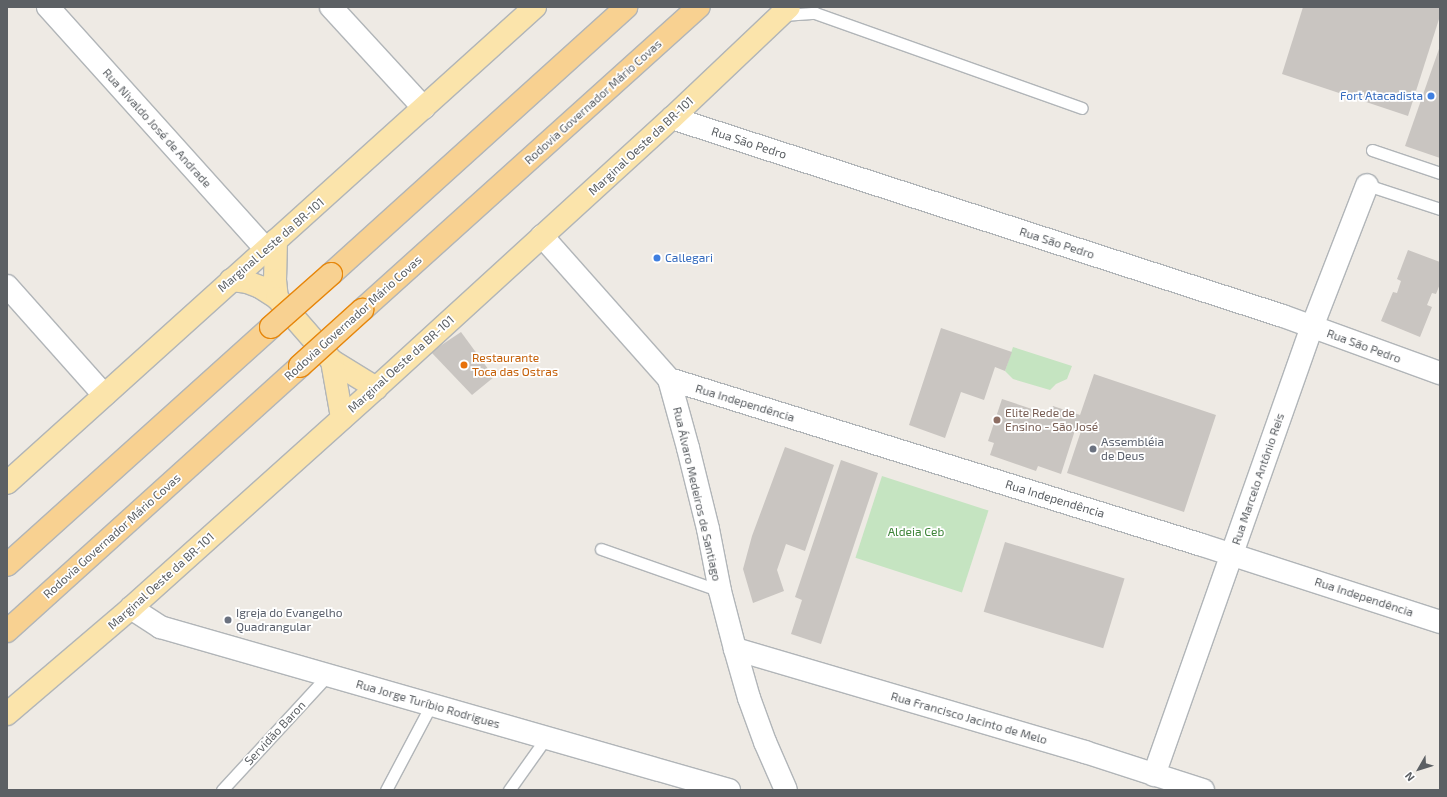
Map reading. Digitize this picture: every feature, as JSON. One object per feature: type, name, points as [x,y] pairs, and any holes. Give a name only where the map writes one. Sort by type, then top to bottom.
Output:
[{"type":"highway","points":[[7,565],[626,7]]},
{"type":"highway","name":"Rodovia Governador Mário Covas","points":[[7,631],[699,7]]},
{"type":"main road","name":"Marginal Leste da BR-101","points":[[7,483],[535,7]]},
{"type":"main road","name":"Marginal Oeste da BR-101","points":[[7,714],[131,608],[376,388],[672,118],[785,11]]},
{"type":"main road","points":[[271,245],[277,298]]},
{"type":"main road","points":[[231,280],[247,282],[260,287],[277,298],[332,361],[376,388]]},
{"type":"main road","points":[[332,361],[342,418]]},
{"type":"street","name":"Rua Nivaldo José de Andrade","points":[[48,7],[271,245]]},
{"type":"street","points":[[331,7],[424,108]]},
{"type":"street","name":"Rua São Pedro","points":[[672,118],[1312,327],[1440,373]]},
{"type":"street","name":"Rua Marcelo Antônio Reis","points":[[1154,775],[1312,327],[1367,185]]},
{"type":"street","name":"Rua Álvaro Medeiros de Santiago","points":[[542,236],[669,379],[708,529],[720,592],[735,649],[749,698],[765,742],[786,790]]},
{"type":"street","points":[[7,286],[104,395]]},
{"type":"street","name":"Rua Independência","points":[[669,379],[1232,555],[1440,622]]},
{"type":"street","name":"Rua Jorge Turíbio Rodrigues","points":[[131,608],[160,627],[729,790]]},
{"type":"street","name":"Rua Francisco Jacinto de Melo","points":[[735,649],[1085,752],[1203,790]]},
{"type":"lane","points":[[785,11],[815,13],[1082,108]]},
{"type":"lane","points":[[1372,150],[1440,173]]},
{"type":"lane","points":[[1367,185],[1440,209]]},
{"type":"lane","points":[[601,549],[720,592]]},
{"type":"lane","name":"Servidão Baron","points":[[222,790],[328,675]]},
{"type":"lane","points":[[386,790],[431,705]]},
{"type":"lane","points":[[509,790],[546,738]]},
{"type":"green space","points":[[1013,347],[1072,366],[1067,379],[1056,384],[1050,390],[1013,379],[1005,371]]},
{"type":"green space","name":"Aldeia Ceb","points":[[882,476],[989,511],[962,592],[855,558]]},
{"type":"building","points":[[1303,7],[1440,7],[1440,16],[1408,116],[1282,74]]},
{"type":"building","name":"Fort Atacadista","points":[[1440,46],[1440,158],[1405,146]]},
{"type":"building","points":[[1408,250],[1440,262],[1440,284],[1436,294],[1432,293],[1427,305],[1432,307],[1420,337],[1381,321],[1393,292],[1397,293],[1401,281],[1397,279]]},
{"type":"building","points":[[941,328],[1012,352],[1005,371],[995,367],[984,400],[961,392],[945,438],[909,425]]},
{"type":"building","name":"Restaurante Toca das Ostras","points":[[461,332],[494,377],[472,395],[431,352]]},
{"type":"building","points":[[1094,374],[1216,415],[1184,512],[1067,473],[1083,425],[1077,424],[1061,474],[1038,466],[1036,471],[990,455],[994,443],[988,441],[1002,399],[1050,415],[1053,406],[1080,415]]},
{"type":"building","points":[[785,447],[834,465],[805,551],[786,544],[777,570],[784,591],[753,603],[743,569],[752,536]]},
{"type":"building","points":[[841,460],[878,473],[821,644],[791,634],[802,600],[795,597]]},
{"type":"building","points":[[1005,542],[1125,579],[1103,648],[984,612]]},
{"type":"place","name":"Fort Atacadista","points":[[1431,96]]},
{"type":"place","name":"Callegari","points":[[657,258]]},
{"type":"place","name":"Restaurante Toca das Ostras","points":[[464,365]]},
{"type":"place","name":"Elite Rede de Ensino - São José","points":[[997,420]]},
{"type":"place","name":"Assembléia de Deus","points":[[1093,449]]},
{"type":"place","name":"Igreja do Evangelho Quadrangular","points":[[228,620]]}]
